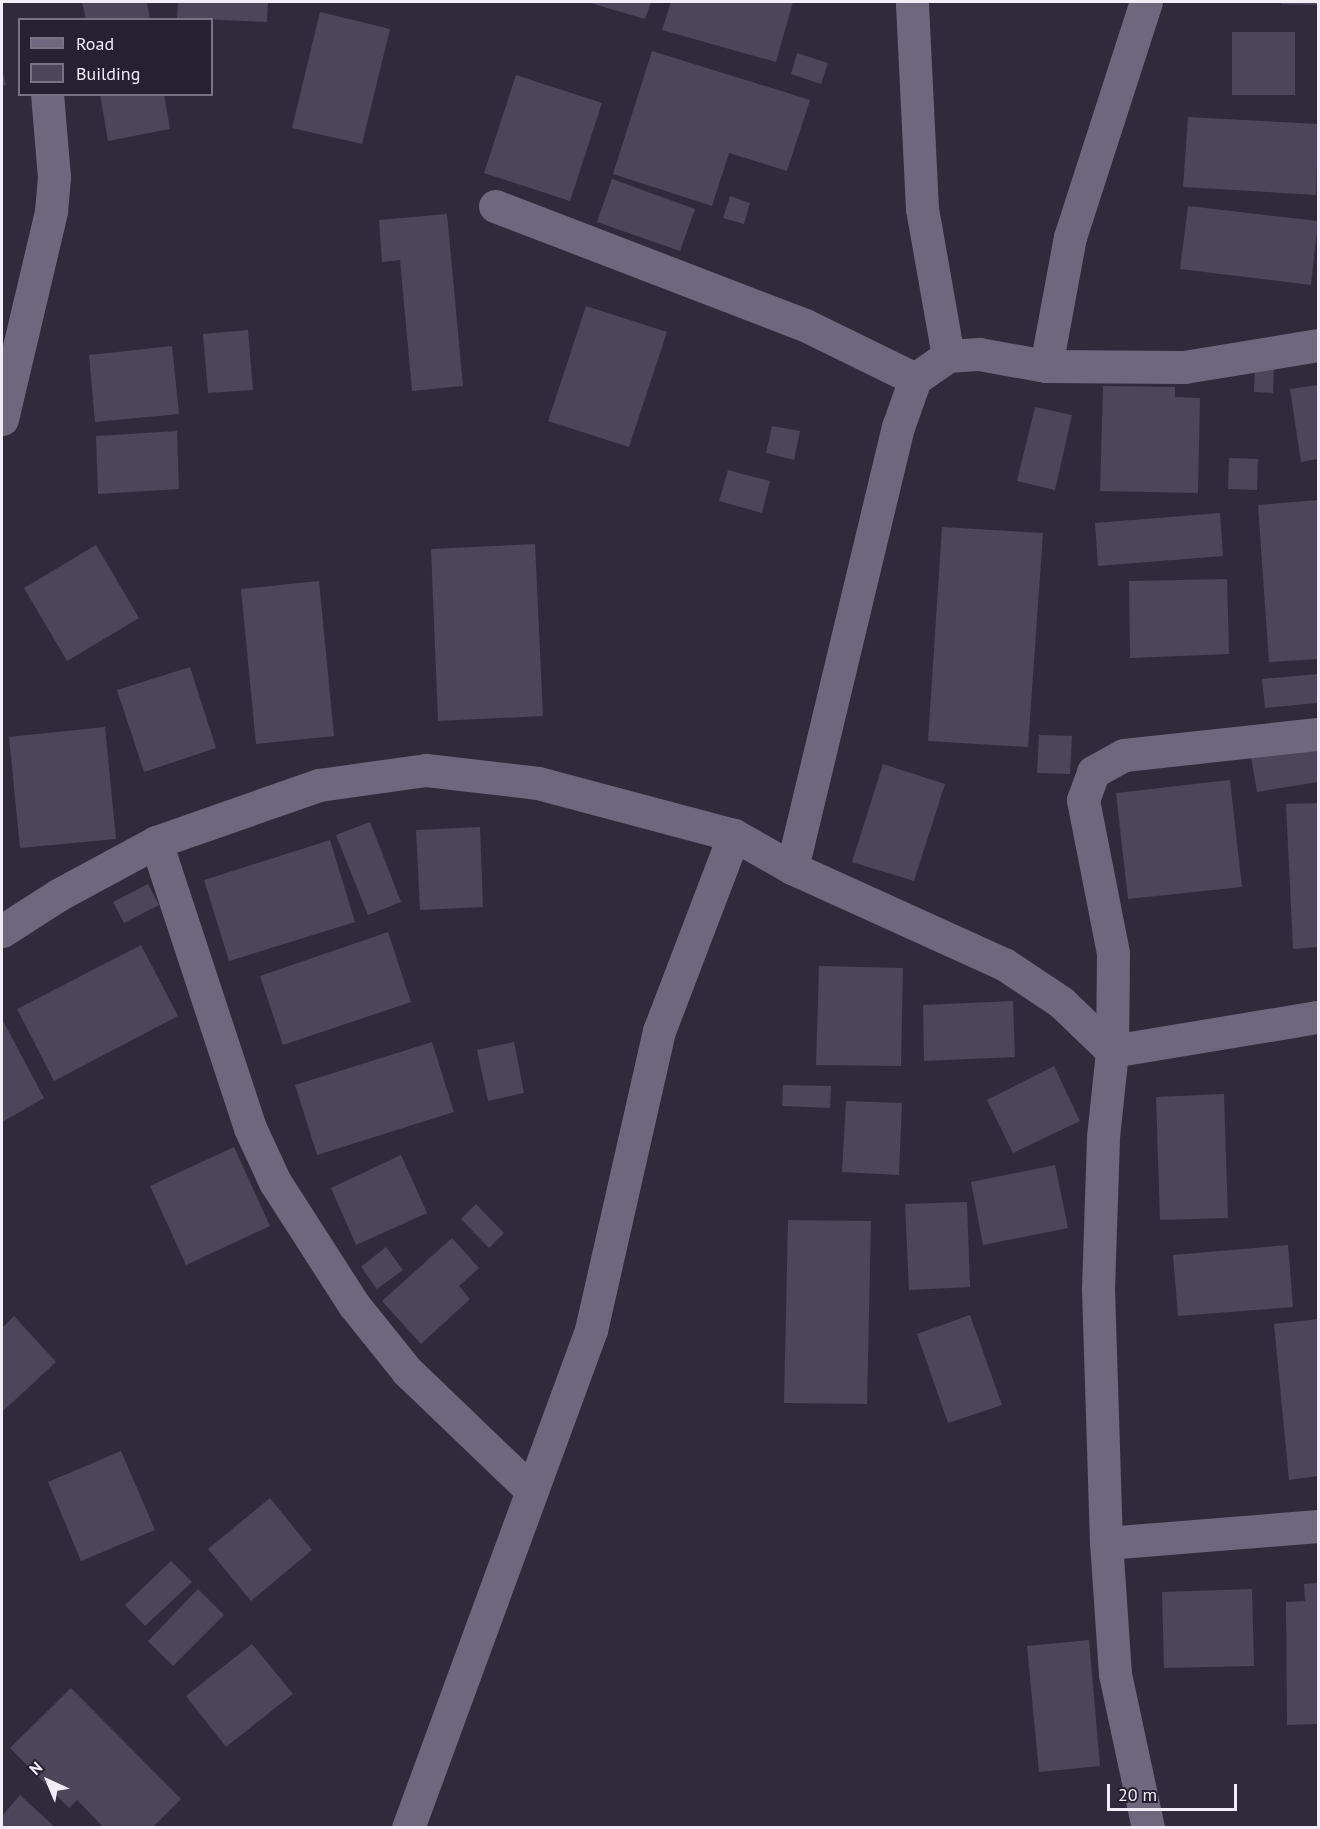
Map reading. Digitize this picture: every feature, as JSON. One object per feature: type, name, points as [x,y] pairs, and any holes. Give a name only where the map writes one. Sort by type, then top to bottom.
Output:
[{"type":"street","points":[[912,2],[922,209],[948,356]]},
{"type":"street","points":[[1046,366],[1070,237],[1146,2]]},
{"type":"street","points":[[2,419],[51,211],[54,177],[47,96]]},
{"type":"street","points":[[495,206],[805,325],[915,379]]},
{"type":"street","points":[[792,868],[898,427],[915,379],[948,356],[979,354],[1046,366],[1184,367],[1318,345]]},
{"type":"street","points":[[1148,1827],[1115,1674],[1106,1543],[1098,1289],[1103,1137],[1112,1052],[1113,953],[1083,800],[1093,772],[1124,755],[1318,734]]},
{"type":"street","points":[[2,931],[58,895],[156,842],[319,785],[426,770],[538,783],[734,835],[792,868],[1004,964],[1060,1002],[1112,1052]]},
{"type":"street","points":[[408,1827],[591,1330],[659,1031],[734,835]]},
{"type":"street","points":[[156,842],[250,1128],[275,1182],[354,1305],[407,1371],[532,1491]]},
{"type":"street","points":[[1112,1052],[1318,1017]]},
{"type":"street","points":[[1106,1543],[1318,1526]]},
{"type":"building","points":[[82,2],[147,2],[150,18],[86,18]]},
{"type":"building","points":[[178,2],[268,2],[267,22],[177,18]]},
{"type":"building","points":[[587,2],[651,2],[645,19]]},
{"type":"building","points":[[671,2],[793,2],[776,62],[662,30]]},
{"type":"building","points":[[1281,2],[1318,2],[1318,5],[1281,4]]},
{"type":"building","points":[[320,12],[390,29],[362,144],[292,128]]},
{"type":"building","points":[[1232,32],[1295,32],[1295,95],[1232,95]]},
{"type":"building","points":[[652,51],[810,100],[787,171],[729,153],[712,206],[613,174]]},
{"type":"building","points":[[797,53],[828,63],[821,84],[791,74]]},
{"type":"building","points":[[2,69],[6,85],[2,86]]},
{"type":"building","points":[[516,75],[602,103],[570,201],[484,173]]},
{"type":"building","points":[[100,96],[164,96],[170,129],[108,141]]},
{"type":"building","points":[[1188,117],[1318,124],[1316,195],[1183,187]]},
{"type":"building","points":[[612,179],[695,209],[680,251],[597,222]]},
{"type":"building","points":[[730,196],[750,203],[744,224],[723,218]]},
{"type":"building","points":[[1188,206],[1318,221],[1311,285],[1180,269]]},
{"type":"building","points":[[447,214],[463,386],[412,391],[400,260],[382,262],[379,220]]},
{"type":"building","points":[[586,306],[667,332],[629,447],[548,421]]},
{"type":"building","points":[[248,330],[253,390],[208,393],[203,334]]},
{"type":"building","points":[[172,346],[179,414],[95,422],[89,355]]},
{"type":"building","points":[[1255,364],[1274,365],[1273,393],[1254,392]]},
{"type":"building","points":[[1318,385],[1318,459],[1301,462],[1290,389]]},
{"type":"building","points":[[1103,386],[1175,387],[1175,397],[1200,398],[1198,493],[1100,491]]},
{"type":"building","points":[[1035,407],[1072,415],[1055,490],[1017,481]]},
{"type":"building","points":[[772,426],[800,431],[794,460],[766,453]]},
{"type":"building","points":[[177,431],[179,489],[98,494],[96,436]]},
{"type":"building","points":[[1229,458],[1258,459],[1257,490],[1228,489]]},
{"type":"building","points":[[728,470],[770,481],[762,513],[719,501]]},
{"type":"building","points":[[1318,500],[1318,659],[1269,662],[1258,505]]},
{"type":"building","points":[[1220,513],[1223,556],[1098,566],[1095,523]]},
{"type":"building","points":[[942,527],[1043,533],[1028,747],[928,741]]},
{"type":"building","points":[[535,544],[543,716],[438,721],[431,549]]},
{"type":"building","points":[[96,545],[139,618],[67,661],[24,588]]},
{"type":"building","points":[[1227,579],[1229,654],[1130,658],[1129,581]]},
{"type":"building","points":[[319,581],[334,736],[256,744],[241,589]]},
{"type":"building","points":[[190,667],[216,748],[144,772],[117,690]]},
{"type":"building","points":[[1318,674],[1318,703],[1265,708],[1262,679]]},
{"type":"building","points":[[105,727],[116,839],[20,848],[9,737]]},
{"type":"building","points":[[1039,735],[1072,736],[1070,774],[1037,773]]},
{"type":"building","points":[[1318,739],[1318,782],[1257,792],[1250,751]]},
{"type":"building","points":[[883,764],[945,784],[914,881],[852,862]]},
{"type":"building","points":[[1230,780],[1242,887],[1128,899],[1116,793]]},
{"type":"building","points":[[1318,803],[1318,947],[1293,949],[1286,804]]},
{"type":"building","points":[[370,822],[401,902],[368,915],[336,835]]},
{"type":"building","points":[[480,827],[483,907],[420,910],[416,830]]},
{"type":"building","points":[[330,840],[355,922],[229,961],[204,880]]},
{"type":"building","points":[[148,884],[159,905],[124,923],[113,902]]},
{"type":"building","points":[[388,932],[411,1002],[283,1045],[260,976]]},
{"type":"building","points":[[141,945],[178,1016],[54,1081],[17,1009]]},
{"type":"building","points":[[819,966],[903,968],[901,1066],[816,1065]]},
{"type":"building","points":[[1013,1001],[1015,1057],[924,1061],[923,1005]]},
{"type":"building","points":[[2,1019],[44,1098],[2,1122]]},
{"type":"building","points":[[432,1042],[454,1112],[317,1155],[295,1085]]},
{"type":"building","points":[[514,1042],[524,1093],[488,1101],[477,1050]]},
{"type":"building","points":[[1054,1066],[1080,1121],[1013,1153],[987,1100]]},
{"type":"building","points":[[783,1085],[831,1086],[830,1108],[782,1106]]},
{"type":"building","points":[[1224,1094],[1228,1218],[1160,1220],[1156,1097]]},
{"type":"building","points":[[846,1101],[902,1103],[899,1175],[842,1172]]},
{"type":"building","points":[[234,1147],[270,1226],[186,1265],[150,1186]]},
{"type":"building","points":[[401,1155],[427,1213],[356,1245],[331,1188]]},
{"type":"building","points":[[1055,1165],[1068,1228],[983,1245],[971,1182]]},
{"type":"building","points":[[967,1202],[970,1287],[909,1290],[905,1204]]},
{"type":"building","points":[[476,1204],[504,1233],[489,1248],[461,1219]]},
{"type":"building","points":[[788,1220],[871,1221],[867,1404],[784,1403]]},
{"type":"building","points":[[452,1238],[479,1268],[459,1286],[470,1299],[421,1344],[382,1301]]},
{"type":"building","points":[[1288,1245],[1293,1307],[1178,1316],[1173,1255]]},
{"type":"building","points":[[386,1247],[403,1270],[377,1289],[361,1267]]},
{"type":"building","points":[[970,1315],[1002,1405],[948,1423],[917,1334]]},
{"type":"building","points":[[14,1316],[56,1362],[2,1412],[2,1328]]},
{"type":"building","points":[[1318,1319],[1318,1476],[1289,1480],[1274,1324]]},
{"type":"building","points":[[121,1451],[155,1530],[81,1561],[48,1482]]},
{"type":"building","points":[[270,1498],[312,1550],[251,1601],[208,1549]]},
{"type":"building","points":[[171,1561],[192,1582],[145,1626],[125,1605]]},
{"type":"building","points":[[1318,1583],[1318,1724],[1287,1725],[1286,1602],[1305,1601],[1304,1584]]},
{"type":"building","points":[[198,1589],[224,1615],[173,1666],[148,1641]]},
{"type":"building","points":[[1252,1589],[1254,1666],[1164,1668],[1162,1592]]},
{"type":"building","points":[[1089,1640],[1100,1766],[1039,1772],[1027,1646]]},
{"type":"building","points":[[252,1644],[293,1694],[226,1747],[186,1696]]},
{"type":"building","points":[[71,1688],[181,1799],[152,1828],[104,1828],[77,1800],[69,1808],[10,1748]]},
{"type":"building","points":[[20,1795],[56,1828],[2,1828],[2,1816]]}]
